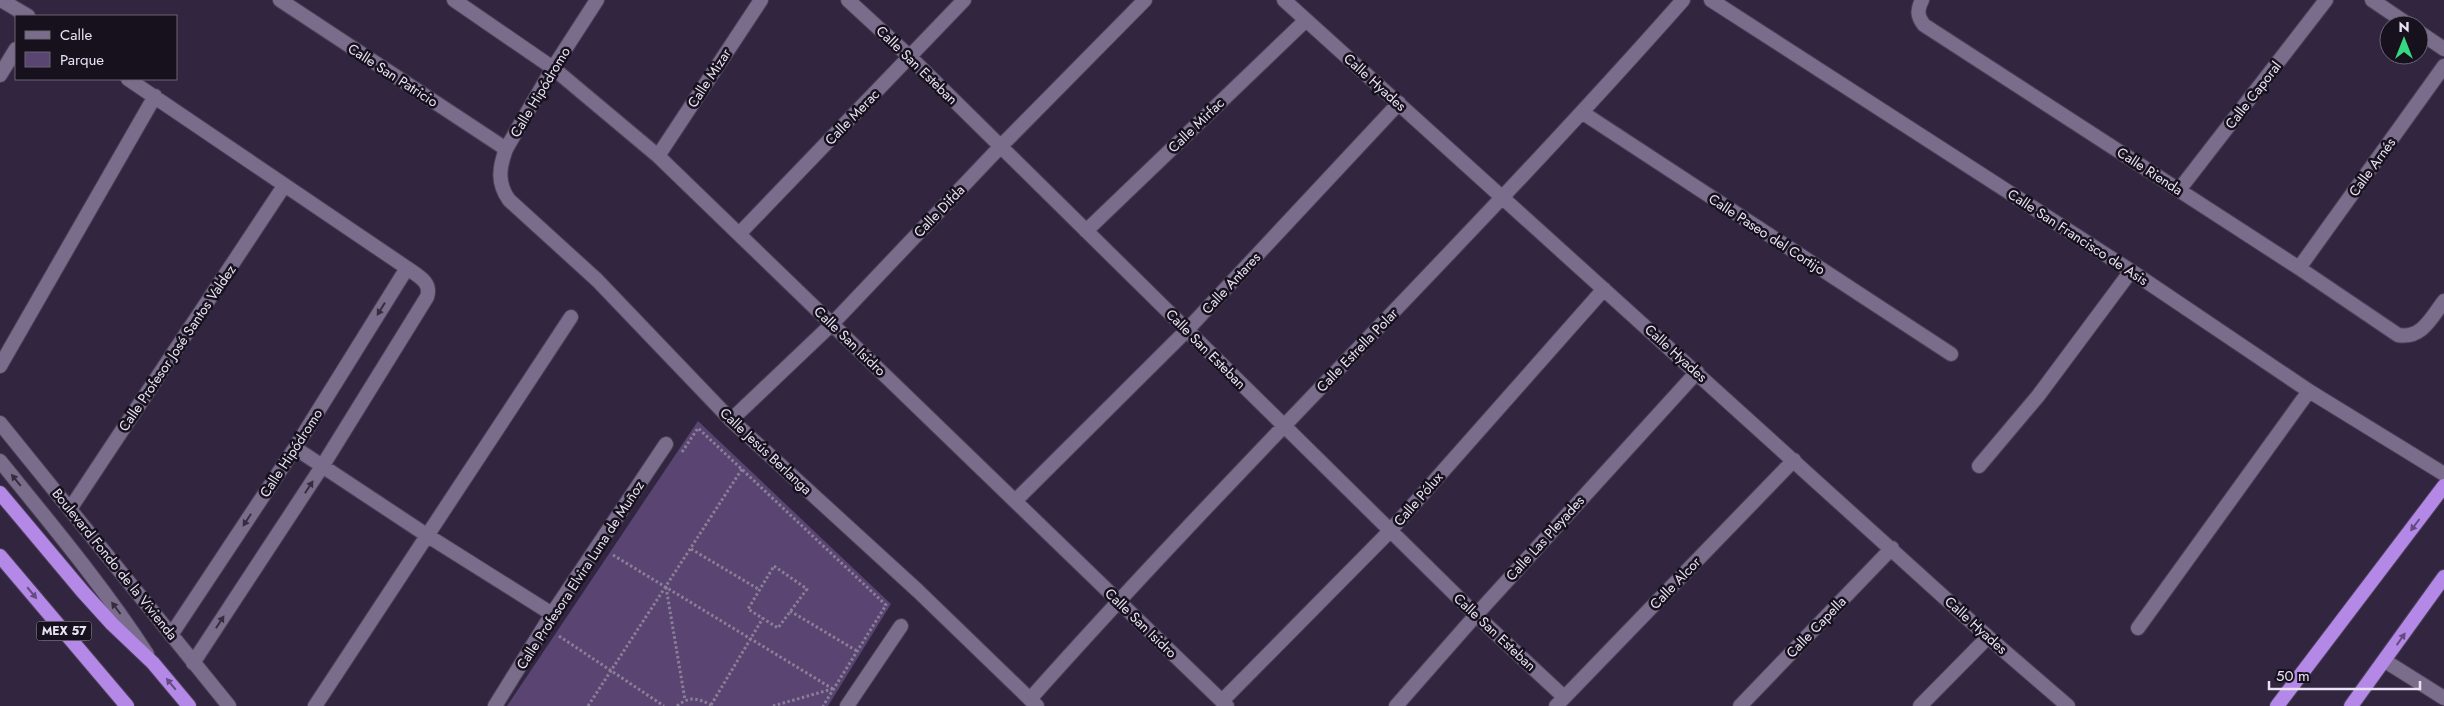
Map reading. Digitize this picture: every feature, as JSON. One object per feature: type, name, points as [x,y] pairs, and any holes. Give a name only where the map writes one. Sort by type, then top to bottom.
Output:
[{"type":"highway","points":[[2277,706],[2444,486]]},
{"type":"highway","name":"MEX 57","points":[[0,493],[106,618],[153,663],[190,706]]},
{"type":"highway","name":"MEX 57","points":[[0,556],[127,706]]},
{"type":"highway","points":[[2351,706],[2444,577]]},
{"type":"street","points":[[2,0],[26,15]]},
{"type":"street","name":"Calle San Patricio","points":[[280,0],[506,149]]},
{"type":"street","name":"Calle San Isidro","points":[[454,0],[553,68],[658,156],[1224,704]]},
{"type":"street","name":"Calle Hipódromo","points":[[502,190],[501,163],[506,149],[553,68],[597,0]]},
{"type":"street","name":"Calle Mizar","points":[[658,156],[761,0]]},
{"type":"street","name":"Calle San Esteban","points":[[848,0],[910,58],[1187,330],[1476,615],[1560,702]]},
{"type":"street","name":"Calle Merac","points":[[739,234],[964,0]]},
{"type":"street","name":"Calle Difda","points":[[731,420],[832,324],[1000,147],[1145,0]]},
{"type":"street","name":"Calle Hyades","points":[[1284,0],[1892,548],[1988,637],[2068,706]]},
{"type":"street","name":"Calle Estrella Polar","points":[[1034,702],[1118,600],[1503,198],[1583,113],[1683,0]]},
{"type":"street","name":"Calle San Francisco de Asis","points":[[1711,0],[2131,271],[2309,391],[2444,474]]},
{"type":"street","name":"Calle Rienda","points":[[1922,0],[1918,9],[1919,18],[1924,25],[2299,268],[2398,335],[2413,335],[2420,332],[2444,301]]},
{"type":"street","name":"Calle Caporal","points":[[2179,190],[2326,0]]},
{"type":"street","points":[[2372,0],[2394,15]]},
{"type":"street","name":"Calle Mirfac","points":[[1086,231],[1306,20]]},
{"type":"street","points":[[2429,39],[2444,49]]},
{"type":"street","points":[[0,75],[15,51]]},
{"type":"street","name":"Calle Arnés","points":[[2299,268],[2444,66]]},
{"type":"street","points":[[130,80],[407,268],[426,282],[429,292],[323,465],[193,663]]},
{"type":"street","points":[[0,366],[155,96]]},
{"type":"street","name":"Calle Antares","points":[[1015,501],[1187,330],[1399,103]]},
{"type":"street","name":"Calle Paseo del Cortijo","points":[[1583,113],[1951,354]]},
{"type":"street","name":"Calle Profesor José Santos Valdez","points":[[70,509],[284,186]]},
{"type":"street","name":"Calle Jesús Berlanga","points":[[502,190],[509,200],[597,280],[731,420],[918,591],[1034,702]]},
{"type":"street","name":"Calle Hipódromo","points":[[172,635],[295,448],[407,268]]},
{"type":"street","points":[[1979,466],[2038,396],[2131,271]]},
{"type":"street","name":"Calle Pólux","points":[[1224,704],[1390,531],[1604,288]]},
{"type":"street","points":[[315,706],[571,317]]},
{"type":"street","name":"Calle Las Pleyades","points":[[1396,706],[1697,372]]},
{"type":"street","points":[[2138,628],[2309,391]]},
{"type":"street","name":"Boulevard Fondo de la Vivienda","points":[[0,423],[229,706]]},
{"type":"street","name":"Calle Profesora Elvira Luna de Muñoz","points":[[495,706],[552,614],[666,444]]},
{"type":"street","points":[[295,448],[428,536],[552,614]]},
{"type":"street","name":"Calle Alcor","points":[[1560,702],[1794,460]]},
{"type":"street","points":[[0,461],[76,553],[122,615],[153,663]]},
{"type":"street","name":"Calle Capella","points":[[1740,706],[1892,548]]},
{"type":"street","points":[[847,706],[901,626]]},
{"type":"street","points":[[1920,706],[1988,637]]},
{"type":"street","points":[[2385,661],[2444,698]]},
{"type":"path","points":[[698,428],[886,605],[822,706]]},
{"type":"path","points":[[588,706],[742,469]]},
{"type":"path","points":[[691,549],[760,590]]},
{"type":"path","points":[[613,555],[833,689]]},
{"type":"path","points":[[774,566],[807,589],[778,628],[748,609],[760,590],[774,566]]},
{"type":"path","points":[[666,586],[685,700]]},
{"type":"path","points":[[790,611],[857,651]]},
{"type":"path","points":[[677,706],[685,700],[698,699],[711,706],[763,618]]},
{"type":"path","points":[[559,636],[664,706]]},
{"type":"path","points":[[773,706],[833,689]]},
{"type":"green space","points":[[698,421],[891,604],[828,706],[507,706]]}]
